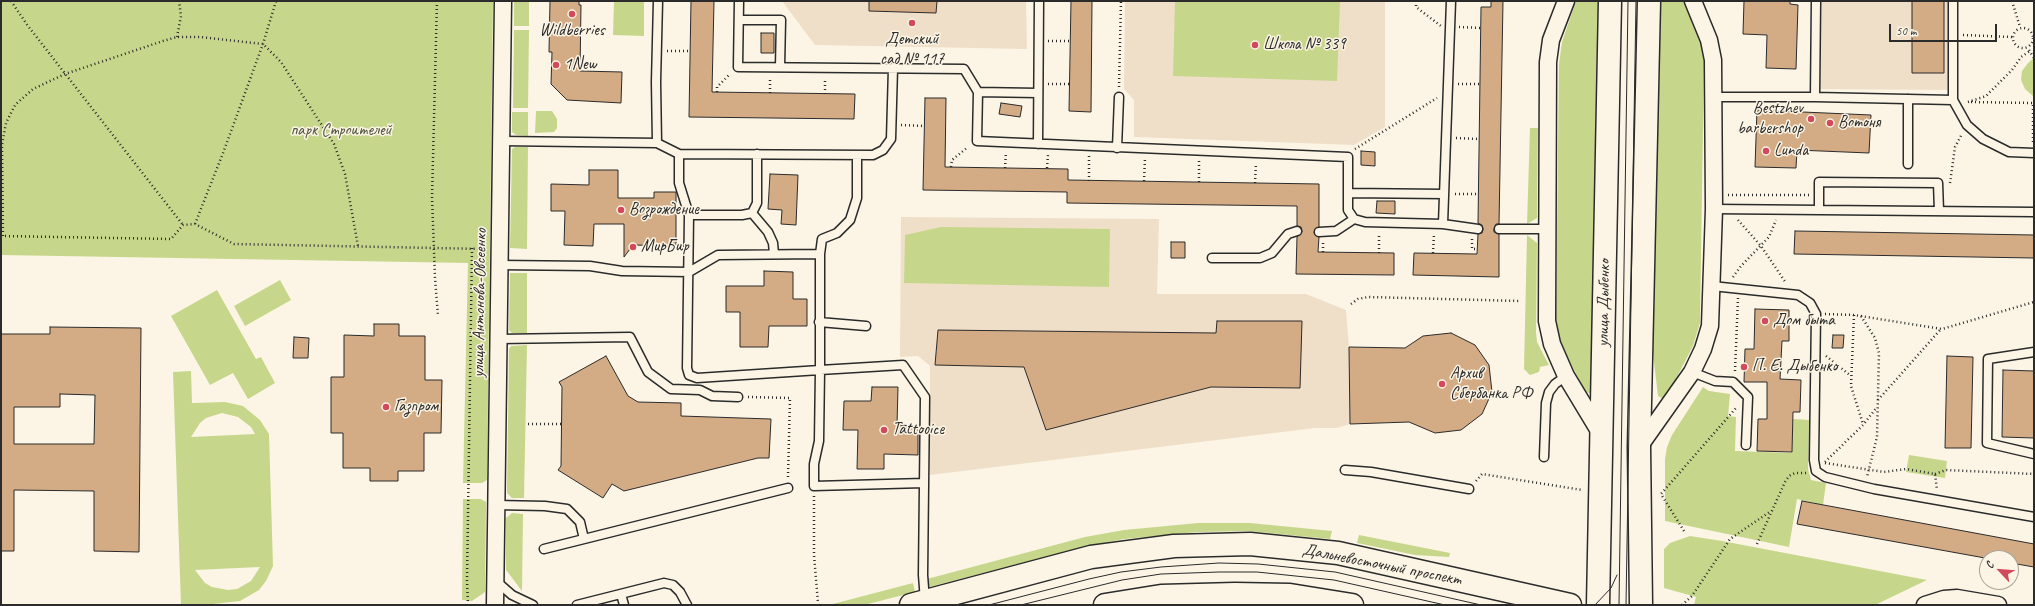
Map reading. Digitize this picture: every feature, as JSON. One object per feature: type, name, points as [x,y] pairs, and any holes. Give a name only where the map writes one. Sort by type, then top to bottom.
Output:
[{"type":"main road","name":"улица Дыбенко","points":[[1598,605],[1610,1]]},
{"type":"main road","points":[[1641,605],[1639,447],[1649,1]]},
{"type":"main road","name":"Дальневосточный проспект","points":[[918,603],[1091,557],[1174,546],[1250,544],[1338,553],[1570,605]]},
{"type":"main road","points":[[1104,605],[1161,596],[1235,594],[1290,595],[1352,605]]},
{"type":"street","name":"улица Антонова-Овсеенко","points":[[495,605],[503,1]]},
{"type":"street","points":[[1566,1],[1551,40],[1548,62],[1548,333],[1566,376],[1601,434]]},
{"type":"street","points":[[1639,447],[1692,372],[1703,349],[1719,286],[1721,209],[1713,60],[1708,40],[1693,1]]},
{"type":"street","points":[[1925,605],[1944,599],[1957,598],[1998,605]]},
{"type":"lane","points":[[657,143],[656,50],[658,1]]},
{"type":"lane","points":[[739,1],[738,67],[964,69],[978,92],[976,141],[1348,157],[1348,210],[1354,219],[1365,222],[1379,223],[1443,224],[1478,229]]},
{"type":"lane","points":[[1038,144],[1039,1]]},
{"type":"lane","points":[[1443,224],[1451,1]]},
{"type":"lane","points":[[1815,97],[1816,1]]},
{"type":"lane","points":[[1953,1],[1953,100],[1967,125],[1983,139],[2009,152],[2034,153]]},
{"type":"lane","points":[[738,20],[781,20],[780,67]]},
{"type":"lane","points":[[501,141],[657,143],[679,154],[873,155],[883,150],[891,139],[893,68]]},
{"type":"lane","points":[[978,92],[1038,93]]},
{"type":"lane","points":[[1117,148],[1119,97]]},
{"type":"lane","points":[[1715,97],[1815,97],[1953,100]]},
{"type":"lane","points":[[1908,99],[1908,164]]},
{"type":"lane","points":[[679,154],[679,183],[689,215],[688,368],[690,375],[696,378],[903,365],[925,397],[923,580],[918,603]]},
{"type":"lane","points":[[752,213],[757,203],[757,154]]},
{"type":"lane","points":[[857,155],[857,198],[850,220],[837,233],[822,239],[820,254],[819,441],[814,464],[814,486],[924,483]]},
{"type":"lane","points":[[1819,210],[1819,182],[1938,183],[1939,211]]},
{"type":"lane","points":[[1348,192],[1444,194]]},
{"type":"lane","points":[[1721,209],[2034,212]]},
{"type":"lane","points":[[689,215],[742,215],[752,213]]},
{"type":"lane","points":[[752,213],[768,232],[773,243],[774,254]]},
{"type":"lane","points":[[1319,232],[1336,231],[1354,219]]},
{"type":"lane","points":[[1499,229],[1547,229]]},
{"type":"lane","points":[[1212,258],[1260,258],[1272,253],[1288,234],[1297,231]]},
{"type":"lane","points":[[500,265],[590,266],[622,271],[689,272],[718,255],[820,254]]},
{"type":"lane","points":[[1719,286],[1794,295],[1810,303],[1816,314],[1814,460],[1816,471],[1825,477],[1865,487],[2034,517]]},
{"type":"lane","points":[[820,322],[866,326]]},
{"type":"lane","points":[[499,339],[630,337],[648,372],[671,389],[700,390],[712,396],[738,397]]},
{"type":"lane","points":[[2034,352],[1988,359],[1988,443],[2034,454]]},
{"type":"lane","points":[[1692,372],[1715,381],[1733,382],[1748,397],[1746,445]]},
{"type":"lane","points":[[1544,457],[1546,403],[1549,392],[1566,376]]},
{"type":"lane","points":[[1345,470],[1371,472],[1469,489]]},
{"type":"lane","points":[[544,548],[788,488]]},
{"type":"lane","points":[[496,505],[545,506],[567,510],[580,522],[584,538]]},
{"type":"lane","points":[[496,580],[512,594],[533,605]]},
{"type":"lane","points":[[576,605],[664,583],[673,585],[680,592],[687,605]]},
{"type":"lane","points":[[621,594],[624,605]]},
{"type":"path","points":[[11,1],[65,74],[182,225]]},
{"type":"path","points":[[177,37],[181,16],[179,1]]},
{"type":"path","points":[[195,224],[263,44],[276,1]]},
{"type":"path","points":[[438,1],[432,197],[438,316]]},
{"type":"path","points":[[1119,97],[1120,1]]},
{"type":"path","points":[[1416,1],[1416,7],[1439,25],[1450,27],[1481,28]]},
{"type":"path","points":[[2012,1],[2020,27]]},
{"type":"path","points":[[2020,27],[2013,33],[2013,42],[2019,47],[2027,47]]},
{"type":"path","points":[[2020,27],[2031,31],[2034,38],[2027,47]]},
{"type":"path","points":[[1953,35],[2012,37]]},
{"type":"path","points":[[358,246],[345,174],[334,144],[281,62],[263,44],[230,40],[177,37],[65,74],[33,90],[15,105],[6,123],[2,145],[2,236],[170,239],[182,225],[195,224],[234,244],[489,249]]},
{"type":"path","points":[[1039,41],[1070,41]]},
{"type":"path","points":[[2027,47],[2034,58]]},
{"type":"path","points":[[656,50],[690,51]]},
{"type":"path","points":[[1968,102],[1986,96],[2012,70],[2021,57],[2030,51]]},
{"type":"path","points":[[717,92],[717,87],[738,67]]},
{"type":"path","points":[[825,68],[825,94]]},
{"type":"path","points":[[1038,83],[1069,84]]},
{"type":"path","points":[[1448,83],[1480,84]]},
{"type":"path","points":[[1953,100],[1968,102],[2034,103],[2034,153]]},
{"type":"path","points":[[1348,157],[1353,150],[1429,102]]},
{"type":"path","points":[[892,125],[924,126]]},
{"type":"path","points":[[1950,212],[1950,174],[1955,147],[1967,125]]},
{"type":"path","points":[[1446,138],[1479,138]]},
{"type":"path","points":[[951,167],[952,160],[976,141]]},
{"type":"path","points":[[1005,168],[1006,142]]},
{"type":"path","points":[[1089,147],[1089,181]]},
{"type":"path","points":[[1144,181],[1145,149]]},
{"type":"path","points":[[1199,182],[1200,151]]},
{"type":"path","points":[[1255,183],[1256,153]]},
{"type":"path","points":[[1444,194],[1478,194]]},
{"type":"path","points":[[1728,195],[1819,195]]},
{"type":"path","points":[[1721,209],[1760,246],[1794,295]]},
{"type":"path","points":[[1719,286],[1769,237],[1783,210]]},
{"type":"path","points":[[1378,253],[1379,223]]},
{"type":"path","points":[[1433,253],[1434,224]]},
{"type":"path","points":[[468,605],[466,581],[472,248]]},
{"type":"path","points":[[1735,384],[1739,288]]},
{"type":"path","points":[[1351,304],[1358,299],[1368,297],[1520,301]]},
{"type":"path","points":[[1816,314],[1854,314],[1942,329],[2034,302]]},
{"type":"path","points":[[1854,314],[1852,377],[1853,396],[1861,412],[1863,425]]},
{"type":"path","points":[[1861,316],[1875,338],[1878,346],[1877,437],[1865,487]]},
{"type":"path","points":[[1877,400],[1942,329]]},
{"type":"path","points":[[1815,347],[1852,377]]},
{"type":"path","points":[[738,397],[790,398],[788,488]]},
{"type":"path","points":[[1684,530],[1661,494],[1728,417],[1748,397]]},
{"type":"path","points":[[1757,544],[1789,476],[1796,473],[1810,474],[1816,471],[1863,425],[1877,407]]},
{"type":"path","points":[[528,424],[561,424]]},
{"type":"path","points":[[1824,463],[1884,472],[1906,469],[1935,474],[1946,470],[2034,474]]},
{"type":"path","points":[[1469,489],[1482,474],[1582,490]]},
{"type":"path","points":[[1935,474],[1938,500]]},
{"type":"path","points":[[814,486],[814,555],[818,603]]},
{"type":"path","points":[[1682,605],[1692,596],[1715,559],[1730,539],[1773,510]]},
{"type":"shaded area","name":"Детский сад № 117","points":[[782,1],[1026,1],[1027,49],[815,45]]},
{"type":"shaded area","name":"Школа № 339","points":[[1125,1],[1385,1],[1385,127],[1354,145],[1134,137],[1134,100],[1124,89]]},
{"type":"shaded area","points":[[1819,1],[1949,1],[1948,90],[1818,89]]},
{"type":"shaded area","points":[[901,217],[1159,219],[1157,294],[1306,294],[1346,310],[1349,347],[1350,424],[1337,428],[1315,428],[930,475],[930,366],[918,356],[900,357]]},
{"type":"green space","name":"парк Строителей","points":[[1,1],[493,1],[487,480],[482,483],[463,483],[468,263],[1,255]]},
{"type":"green space","points":[[514,1],[529,1],[529,26],[514,26]]},
{"type":"green space","points":[[614,1],[644,2],[644,36],[613,35]]},
{"type":"green space","points":[[1175,1],[1340,1],[1337,81],[1173,76]]},
{"type":"green space","points":[[1576,1],[1603,1],[1593,389],[1591,393],[1585,391],[1560,343],[1556,325],[1559,64],[1562,42]]},
{"type":"green space","points":[[1657,1],[1685,1],[1701,43],[1704,61],[1700,323],[1693,346],[1666,398],[1663,399],[1658,396],[1652,345]]},
{"type":"green space","points":[[514,30],[529,30],[528,108],[513,108]]},
{"type":"green space","points":[[2034,58],[2034,97],[2025,89],[2021,80],[2022,71]]},
{"type":"green space","points":[[536,111],[552,111],[557,119],[557,128],[554,132],[535,133]]},
{"type":"green space","points":[[512,112],[528,112],[528,136],[516,135],[512,132]]},
{"type":"green space","points":[[1530,128],[1538,128],[1537,218],[1527,224]]},
{"type":"green space","points":[[515,147],[528,147],[527,249],[510,248],[512,149]]},
{"type":"green space","points":[[941,227],[1110,229],[1109,287],[904,283],[905,235]]},
{"type":"green space","points":[[1527,235],[1537,243],[1536,332],[1537,342],[1549,365],[1540,367],[1539,372],[1530,375],[1524,369]]},
{"type":"green space","points":[[510,273],[527,273],[527,333],[512,333],[509,330]]},
{"type":"green space","points":[[280,280],[291,300],[245,326],[234,306]]},
{"type":"green space","points":[[217,290],[256,359],[261,357],[275,383],[248,399],[233,373],[210,385],[171,316]]},
{"type":"green space","points":[[527,345],[524,498],[512,498],[507,493],[509,349],[511,346]]},
{"type":"green space","points":[[191,371],[192,403],[225,402],[243,406],[260,420],[269,434],[273,566],[266,581],[259,590],[240,601],[204,605],[181,605],[173,372]],"holes":[[[222,413],[238,417],[251,427],[255,434],[191,437],[200,423],[206,418]],[[260,567],[251,581],[237,589],[228,590],[212,587],[205,583],[195,570]]]},
{"type":"green space","points":[[1703,387],[1709,391],[1730,394],[1728,416],[1736,417],[1735,451],[1792,453],[1793,419],[1809,420],[1808,469],[1811,480],[1826,483],[1823,505],[1797,499],[1789,547],[1665,521],[1665,459],[1667,447],[1672,435]]},
{"type":"green space","points":[[1909,455],[1947,461],[1945,478],[1906,472]]},
{"type":"green space","points":[[463,499],[481,499],[486,502],[485,592],[472,601],[462,600]]},
{"type":"green space","points":[[512,513],[523,514],[522,591],[506,570],[506,518]]},
{"type":"green space","points":[[1198,523],[1250,523],[1332,531],[1330,539],[1248,531],[1198,532],[1124,539],[1087,546],[929,587],[927,579],[1085,537],[1124,530]]},
{"type":"green space","points":[[1359,535],[1450,553],[1449,557],[1415,555],[1357,543]]},
{"type":"green space","points":[[1690,536],[1927,580],[1875,605],[1694,605],[1696,597],[1664,588],[1664,549],[1670,543]]},
{"type":"green space","points":[[913,583],[915,592],[864,605],[829,605]]},
{"type":"building","points":[[550,1],[579,1],[579,5],[581,5],[580,71],[622,72],[621,103],[567,100],[551,84],[552,52],[549,52]]},
{"type":"building","points":[[691,1],[714,1],[712,92],[855,94],[854,119],[689,117]]},
{"type":"building","points":[[869,1],[937,1],[936,13],[869,11]]},
{"type":"building","points":[[1071,1],[1092,1],[1091,112],[1069,111]]},
{"type":"building","points":[[1491,1],[1503,1],[1499,224],[1496,224],[1494,229],[1494,232],[1499,234],[1499,277],[1413,275],[1414,253],[1477,254],[1478,234],[1482,233],[1483,229],[1482,225],[1478,223],[1481,7],[1491,7]]},
{"type":"building","points":[[1744,1],[1790,1],[1790,4],[1798,5],[1796,69],[1766,68],[1767,35],[1743,34]]},
{"type":"building","points":[[1912,1],[1944,1],[1944,73],[1912,73]]},
{"type":"building","points":[[761,33],[774,33],[774,53],[761,53]]},
{"type":"building","points":[[925,98],[946,98],[945,167],[1068,169],[1068,180],[1319,184],[1319,227],[1314,232],[1315,235],[1319,237],[1318,252],[1394,253],[1394,275],[1296,274],[1297,237],[1302,232],[1301,227],[1297,226],[1297,206],[1067,203],[1067,192],[923,190]]},
{"type":"building","points":[[1001,103],[1022,106],[1020,117],[999,114]]},
{"type":"building","points":[[1757,110],[1871,115],[1869,153],[1797,150],[1796,168],[1755,167]]},
{"type":"building","points":[[1361,151],[1375,152],[1375,166],[1361,165]]},
{"type":"building","points":[[589,170],[618,170],[618,198],[654,198],[654,192],[676,192],[676,246],[633,245],[624,257],[624,224],[594,224],[593,246],[564,245],[565,211],[551,211],[551,184],[589,185]]},
{"type":"building","points":[[770,174],[798,175],[796,225],[781,224],[782,210],[768,209]]},
{"type":"building","points":[[1377,201],[1395,201],[1395,214],[1376,213]]},
{"type":"building","points":[[1795,231],[2034,235],[2034,258],[1794,254]]},
{"type":"building","points":[[1171,242],[1185,242],[1185,258],[1171,258]]},
{"type":"building","points":[[764,271],[793,272],[793,299],[807,299],[807,326],[769,326],[768,347],[740,347],[740,312],[726,312],[726,286],[764,286]]},
{"type":"building","points":[[1755,309],[1789,310],[1789,341],[1782,341],[1780,379],[1801,380],[1800,412],[1793,412],[1792,452],[1757,451],[1758,419],[1767,419],[1767,382],[1744,382],[1745,349],[1754,349]]},
{"type":"building","points":[[1217,321],[1302,321],[1300,388],[1211,387],[1046,430],[1024,367],[935,365],[938,330],[1216,333]]},
{"type":"building","name":"Газпром","points":[[374,324],[399,324],[399,336],[425,336],[425,380],[442,380],[441,433],[424,433],[424,471],[398,471],[398,481],[370,481],[370,468],[343,468],[343,433],[331,433],[331,377],[344,377],[344,335],[374,336]]},
{"type":"building","points":[[50,327],[141,328],[139,552],[94,551],[94,491],[14,490],[14,551],[1,551],[1,334],[50,334]],"holes":[[[60,394],[95,395],[94,444],[14,444],[14,407],[60,407]]]},
{"type":"building","name":"Архив Сбербанка РФ","points":[[1451,333],[1475,345],[1489,365],[1492,392],[1482,414],[1461,430],[1435,433],[1409,422],[1350,424],[1349,347],[1405,348],[1423,336]]},
{"type":"building","points":[[1833,335],[1844,335],[1843,348],[1832,348]]},
{"type":"building","points":[[294,337],[309,338],[308,358],[293,358]]},
{"type":"building","points":[[606,356],[628,396],[638,402],[681,403],[681,416],[771,419],[769,458],[758,458],[624,491],[612,484],[603,498],[558,470],[561,466],[562,387],[559,382]]},
{"type":"building","points":[[1947,356],[1973,357],[1971,448],[1945,448]]},
{"type":"building","points":[[2003,370],[2034,371],[2034,438],[2002,437]]},
{"type":"building","points":[[872,387],[898,387],[897,425],[918,426],[918,455],[884,454],[884,469],[857,469],[858,430],[843,430],[844,401],[871,401]]},
{"type":"building","points":[[1802,501],[2034,544],[2034,567],[2019,564],[2019,550],[1979,550],[1979,557],[1797,524]]},
{"type":"tram line","points":[[1619,605],[1628,1]]},
{"type":"tram line","points":[[1626,605],[1636,1]]},
{"type":"tram line","points":[[989,605],[1121,572],[1161,567],[1219,563],[1258,564],[1335,572],[1481,605]]},
{"type":"tram line","points":[[1021,605],[1122,580],[1161,574],[1219,572],[1257,572],[1334,580],[1445,605]]},
{"type":"tram line","points":[[1595,605],[1611,588],[1617,575]]},
{"type":"place","name":"Wildberries","points":[[572,14]]},
{"type":"place","name":"Детский сад № 117","points":[[912,23]]},
{"type":"place","name":"Школа № 339","points":[[1255,45]]},
{"type":"place","name":"1New","points":[[556,65]]},
{"type":"place","name":"Bestzhev barbershop","points":[[1811,119]]},
{"type":"place","name":"Вотоня","points":[[1830,123]]},
{"type":"place","name":"Lunda","points":[[1766,151]]},
{"type":"place","name":"Возрождение","points":[[621,210]]},
{"type":"place","name":"МирБир","points":[[633,247]]},
{"type":"place","name":"Дом быта","points":[[1765,321]]},
{"type":"place","name":"П. Е. Дыбенко","points":[[1744,367]]},
{"type":"place","name":"Архив Сбербанка РФ","points":[[1442,384]]},
{"type":"place","name":"Газпром","points":[[386,407]]},
{"type":"place","name":"Tattooice","points":[[884,430]]}]
